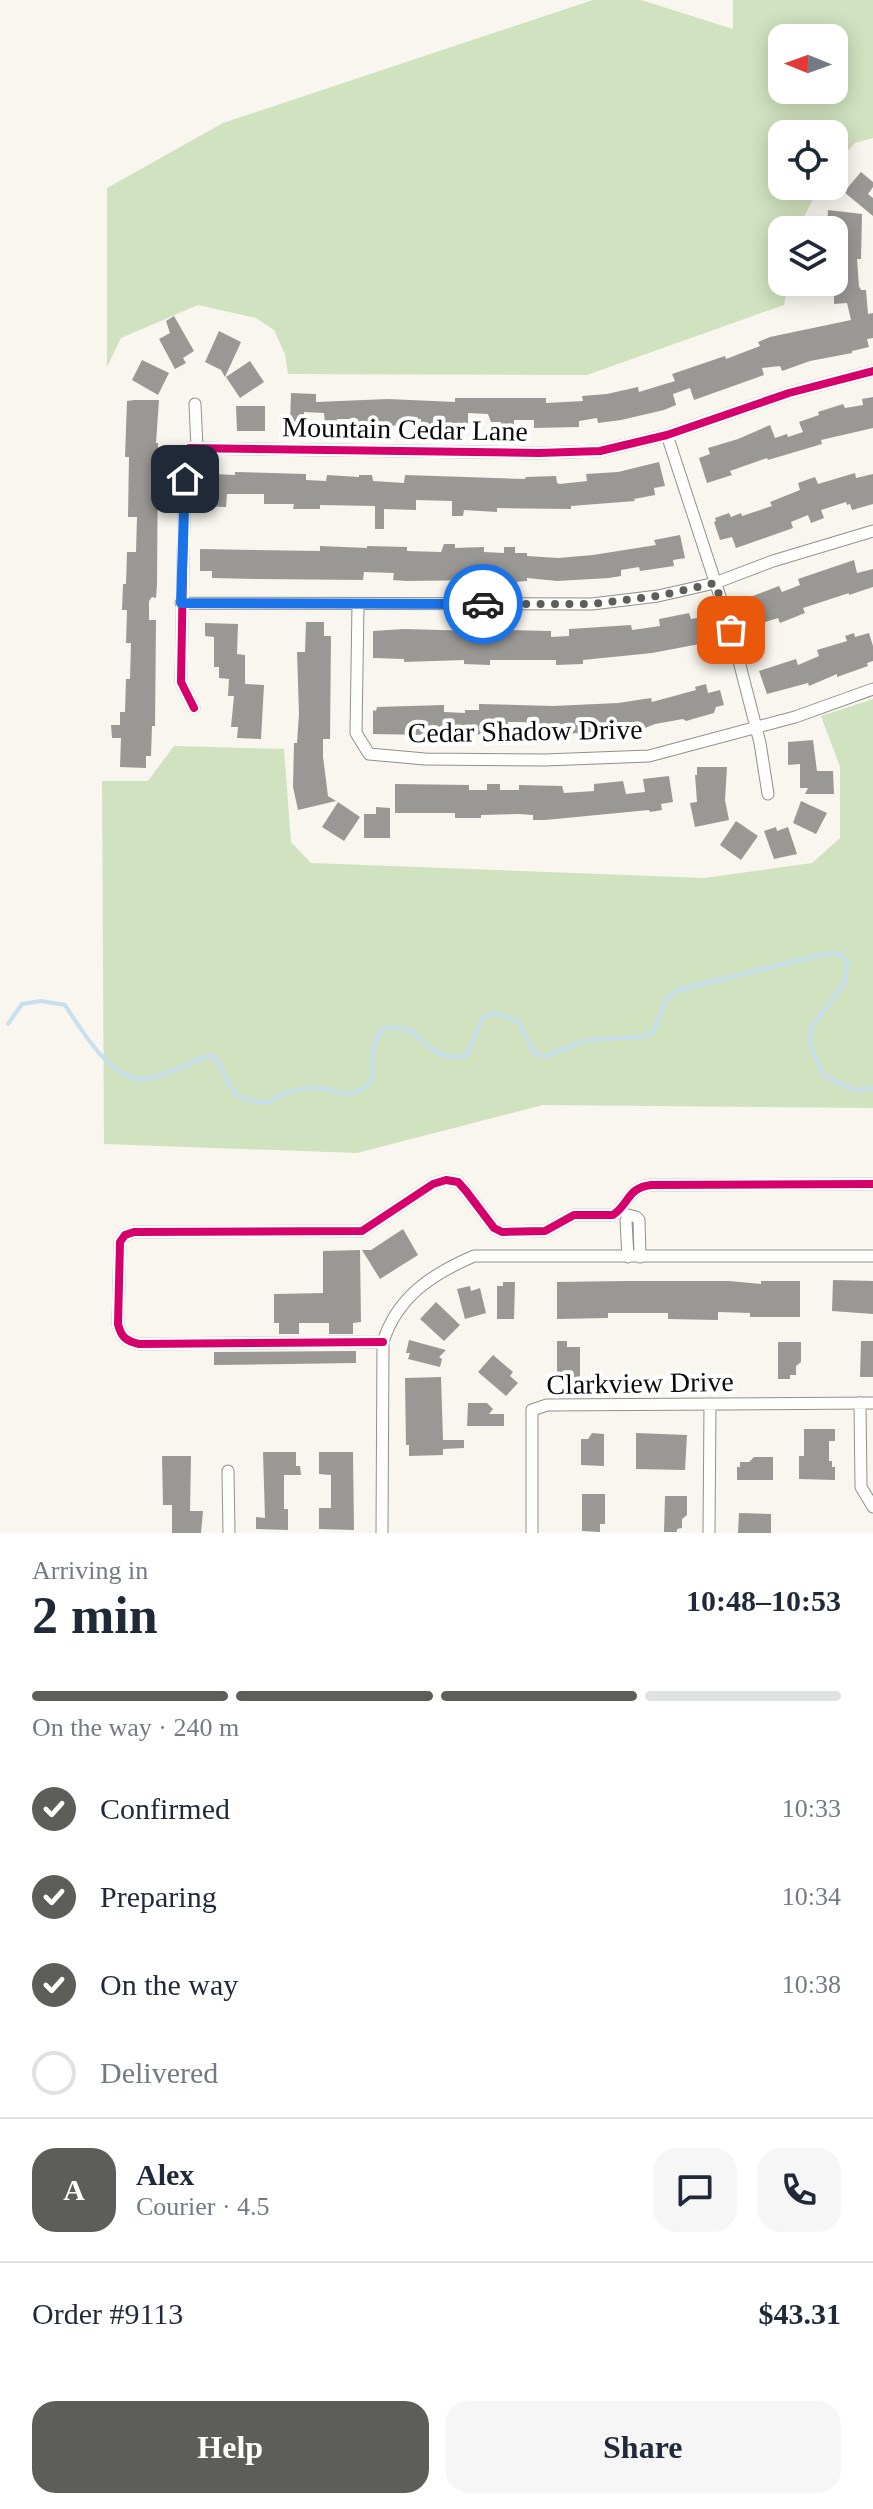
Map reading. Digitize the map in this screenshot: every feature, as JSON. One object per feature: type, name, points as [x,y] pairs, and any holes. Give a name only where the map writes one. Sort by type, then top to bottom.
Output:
[{"type":"street","name":"Mountain Cedar Lane","points":[[197,448],[539,453],[600,451],[667,435],[789,393],[873,371]]},
{"type":"street","points":[[194,708],[181,682],[181,603],[185,455],[189,448],[197,448],[195,404]]},
{"type":"street","points":[[667,435],[731,630],[756,728],[768,794]]},
{"type":"street","points":[[181,603],[592,604],[658,596],[715,583],[773,561],[873,531]]},
{"type":"street","name":"Cedar Shadow Drive","points":[[358,604],[356,733],[369,754],[425,759],[545,760],[649,756],[756,728],[873,689]]},
{"type":"street","points":[[383,1342],[139,1344],[127,1341],[120,1333],[118,1324],[120,1242],[125,1235],[134,1232],[362,1231],[433,1184],[446,1180],[458,1182],[494,1228],[502,1232],[545,1231],[574,1215],[608,1216],[625,1212],[639,1220],[634,1257]]},
{"type":"street","points":[[625,1212],[632,1192],[640,1186],[873,1184]]},
{"type":"street","points":[[382,1533],[383,1342],[393,1319],[418,1286],[445,1268],[474,1256],[873,1256]]},
{"type":"street","points":[[867,1403],[861,1487],[873,1507]]},
{"type":"street","name":"Clarkview Drive","points":[[532,1533],[532,1410],[547,1405],[867,1403]]},
{"type":"street","points":[[709,1533],[710,1404]]},
{"type":"street","points":[[228,1471],[229,1533]]},
{"type":"green space","points":[[593,0],[641,0],[733,29],[733,0],[873,0],[873,138],[855,143],[848,150],[848,120],[768,120],[768,200],[813,200],[804,216],[768,216],[768,296],[786,296],[784,305],[587,375],[288,374],[285,354],[274,330],[256,318],[198,305],[121,338],[107,367],[107,188],[223,123]]},
{"type":"green space","points":[[873,699],[873,1108],[543,1105],[357,1153],[104,1144],[102,781],[148,781],[174,746],[284,749],[291,842],[311,863],[704,878],[812,863],[840,838],[840,767],[821,716]]},
{"type":"building","points":[[861,172],[873,182],[868,194],[873,198],[873,216],[848,195],[848,187]]},
{"type":"building","points":[[828,210],[862,214],[861,259],[857,259],[859,286],[861,290],[866,290],[868,314],[873,313],[873,338],[867,339],[869,347],[782,371],[780,366],[762,368],[764,375],[694,400],[690,388],[673,394],[676,405],[664,410],[598,423],[597,418],[579,421],[579,427],[534,428],[534,420],[514,420],[514,428],[501,428],[501,422],[491,422],[488,414],[468,413],[468,427],[421,425],[421,419],[402,420],[402,426],[358,424],[358,419],[337,419],[337,424],[325,424],[324,413],[304,412],[303,426],[290,425],[291,393],[316,394],[316,402],[388,399],[455,402],[455,398],[546,398],[546,403],[583,401],[582,396],[638,387],[639,392],[675,381],[672,374],[760,346],[758,342],[770,337],[851,320],[847,303],[834,304],[834,296],[848,296],[848,216],[828,216]]},
{"type":"building","points":[[174,316],[194,351],[183,358],[186,363],[175,369],[159,339],[170,333],[166,321]]},
{"type":"building","points":[[219,331],[241,342],[225,377],[221,370],[205,362]]},
{"type":"building","points":[[142,360],[169,373],[158,395],[132,380]]},
{"type":"building","points":[[250,361],[264,382],[240,398],[226,377]]},
{"type":"building","points":[[873,397],[873,428],[821,440],[822,444],[767,458],[707,483],[699,458],[710,454],[708,448],[770,425],[775,438],[787,434],[788,437],[803,432],[799,422],[819,415],[818,412],[843,404],[845,408],[863,405],[862,399]]},
{"type":"building","points":[[159,400],[156,443],[157,585],[156,598],[152,597],[149,601],[149,620],[156,620],[155,726],[152,726],[151,756],[146,756],[146,768],[120,767],[121,738],[112,738],[111,725],[120,725],[120,712],[125,712],[126,679],[130,679],[131,643],[126,643],[127,610],[122,610],[127,552],[136,552],[137,517],[128,517],[129,457],[125,457],[127,401]]},
{"type":"building","points":[[236,406],[265,406],[265,431],[237,431]]},
{"type":"building","points":[[659,462],[665,486],[654,488],[655,495],[635,501],[571,506],[571,509],[464,510],[463,516],[452,516],[452,501],[416,500],[416,510],[384,509],[384,529],[375,529],[375,506],[320,505],[320,509],[293,509],[294,504],[264,504],[264,494],[227,494],[226,507],[201,506],[201,487],[213,487],[213,474],[306,474],[306,480],[326,481],[327,475],[372,475],[373,481],[404,483],[405,475],[525,479],[556,476],[560,484],[587,481],[586,474],[618,472]]},
{"type":"building","points":[[855,473],[856,478],[873,474],[873,504],[852,510],[846,502],[821,510],[824,518],[811,523],[808,515],[791,522],[793,528],[736,548],[732,537],[720,540],[715,518],[729,513],[731,517],[741,513],[742,516],[772,506],[770,502],[800,490],[798,483],[815,477],[818,484]]},
{"type":"building","points":[[680,535],[685,558],[673,560],[674,566],[640,571],[639,567],[621,570],[621,576],[609,578],[557,581],[527,578],[527,581],[514,582],[406,581],[393,580],[394,573],[364,572],[363,580],[260,579],[212,578],[212,571],[200,571],[200,549],[320,551],[320,546],[367,546],[441,552],[444,544],[455,544],[455,548],[484,547],[484,552],[504,553],[504,547],[515,547],[515,553],[558,558],[656,545],[654,540]]},
{"type":"building","points":[[854,560],[857,573],[873,569],[873,587],[803,608],[805,613],[780,623],[778,618],[746,628],[737,602],[779,586],[782,592],[800,585],[798,579]]},
{"type":"building","points":[[689,613],[691,619],[704,617],[710,642],[652,653],[583,660],[583,664],[556,665],[556,660],[490,660],[490,665],[464,664],[464,660],[404,662],[404,659],[373,658],[373,631],[478,631],[477,641],[507,635],[507,630],[551,631],[551,637],[569,636],[569,629],[631,625],[632,630],[660,626],[659,619]]},
{"type":"building","points":[[306,622],[324,622],[324,636],[331,636],[330,739],[323,739],[323,757],[328,796],[336,801],[298,810],[293,787],[294,743],[297,743],[299,714],[297,652],[305,652]]},
{"type":"building","points":[[205,623],[238,624],[237,654],[245,655],[245,684],[264,685],[261,739],[237,738],[238,727],[231,727],[234,696],[228,696],[229,679],[219,678],[219,667],[214,667],[214,637],[205,636]]},
{"type":"building","points":[[854,633],[855,637],[869,633],[873,661],[867,663],[868,666],[809,686],[808,683],[767,694],[759,671],[796,659],[798,665],[819,656],[817,650],[847,641],[845,636]]},
{"type":"building","points":[[706,684],[708,693],[720,690],[724,705],[716,707],[714,713],[645,728],[538,736],[538,723],[508,722],[508,736],[427,732],[427,735],[373,734],[373,710],[376,711],[377,707],[444,705],[444,712],[465,713],[465,710],[479,710],[479,704],[553,706],[651,698],[652,702],[696,690],[695,687]]},
{"type":"building","points":[[813,740],[817,771],[833,771],[834,794],[805,794],[808,788],[800,788],[800,764],[788,765],[788,742]]},
{"type":"building","points":[[697,767],[727,767],[725,800],[729,820],[695,827],[690,803],[697,802]]},
{"type":"building","points":[[669,776],[673,802],[661,804],[662,810],[650,812],[545,820],[533,820],[533,815],[519,814],[455,818],[455,813],[395,813],[395,784],[469,785],[469,790],[487,790],[487,784],[500,784],[500,790],[519,790],[519,785],[562,786],[564,793],[594,791],[594,784],[623,781],[626,794],[645,792],[643,779]]},
{"type":"building","points":[[801,801],[827,813],[816,834],[793,823]]},
{"type":"building","points":[[338,802],[360,817],[344,841],[322,827]]},
{"type":"building","points":[[376,807],[390,808],[390,838],[364,838],[364,814],[376,814]]},
{"type":"building","points":[[736,821],[758,836],[741,860],[720,845]]},
{"type":"building","points":[[776,827],[777,831],[788,827],[797,854],[774,859],[764,831]]},
{"type":"building","points":[[403,1229],[418,1255],[380,1279],[362,1250],[371,1250]]},
{"type":"building","points":[[360,1250],[361,1322],[353,1323],[353,1334],[329,1334],[329,1323],[299,1323],[299,1334],[279,1334],[279,1323],[274,1323],[274,1294],[323,1293],[323,1251]]},
{"type":"building","points":[[833,1280],[873,1281],[873,1314],[832,1311]]},
{"type":"building","points":[[761,1281],[800,1281],[800,1317],[750,1317],[750,1313],[718,1312],[718,1320],[668,1319],[668,1313],[608,1313],[608,1318],[557,1319],[557,1282],[761,1284]]},
{"type":"building","points":[[503,1282],[515,1282],[514,1319],[497,1319],[497,1286],[503,1286]]},
{"type":"building","points":[[470,1286],[471,1291],[480,1288],[486,1313],[465,1319],[457,1289]]},
{"type":"building","points":[[436,1302],[460,1325],[444,1341],[420,1319]]},
{"type":"building","points":[[409,1340],[446,1350],[439,1357],[442,1359],[440,1367],[408,1359]]},
{"type":"building","points":[[557,1341],[567,1341],[567,1347],[580,1347],[580,1379],[557,1378]]},
{"type":"building","points":[[861,1341],[873,1341],[873,1377],[860,1377]]},
{"type":"building","points":[[778,1342],[801,1342],[801,1362],[796,1366],[796,1375],[790,1375],[790,1379],[778,1379]]},
{"type":"building","points":[[356,1351],[356,1363],[214,1365],[214,1352]]},
{"type":"building","points":[[493,1355],[513,1372],[510,1376],[518,1383],[506,1396],[478,1372]]},
{"type":"building","points":[[441,1377],[443,1440],[464,1440],[464,1448],[443,1449],[443,1455],[409,1456],[409,1445],[406,1445],[405,1378]]},
{"type":"building","points":[[468,1403],[487,1403],[493,1409],[489,1414],[504,1414],[504,1426],[467,1426]]},
{"type":"building","points":[[804,1429],[835,1429],[835,1441],[829,1441],[829,1461],[835,1467],[835,1480],[799,1479],[799,1456],[804,1456]]},
{"type":"building","points":[[592,1433],[604,1434],[604,1466],[581,1465],[581,1439],[588,1439]]},
{"type":"building","points":[[636,1433],[687,1435],[685,1470],[636,1469]]},
{"type":"building","points":[[263,1452],[296,1452],[296,1466],[300,1466],[301,1475],[284,1475],[284,1509],[288,1509],[288,1530],[256,1529],[256,1517],[265,1518]]},
{"type":"building","points":[[319,1452],[353,1452],[354,1530],[319,1529],[319,1508],[331,1508],[331,1475],[319,1474]]},
{"type":"building","points":[[162,1456],[191,1456],[190,1511],[203,1511],[201,1533],[172,1533],[172,1505],[163,1505]]},
{"type":"building","points":[[754,1457],[773,1457],[773,1480],[737,1480],[740,1462],[749,1462]]},
{"type":"building","points":[[582,1494],[605,1494],[605,1524],[600,1524],[600,1532],[582,1531]]},
{"type":"building","points":[[665,1496],[687,1496],[687,1515],[677,1532],[664,1532]]},
{"type":"building","points":[[739,1513],[771,1514],[771,1533],[738,1533]]},
{"type":"waterway","points":[[8,1024],[22,1004],[41,1001],[65,1005],[97,1050],[117,1070],[128,1076],[139,1079],[156,1077],[211,1055],[236,1094],[268,1103],[280,1095],[302,1089],[347,1093],[362,1089],[372,1081],[373,1049],[379,1031],[406,1029],[440,1054],[466,1056],[483,1017],[496,1013],[518,1021],[534,1052],[544,1057],[586,1040],[642,1037],[654,1032],[665,1001],[678,990],[824,954],[839,954],[848,962],[843,985],[811,1027],[810,1045],[824,1076],[854,1090],[873,1088]]},
{"type":"cycle path","points":[[194,708],[181,682],[185,455],[189,448],[539,453],[600,451],[667,435],[789,393],[873,371]]},
{"type":"cycle path","points":[[383,1342],[139,1344],[131,1341],[125,1338],[118,1324],[120,1242],[125,1235],[134,1232],[362,1231],[433,1184],[446,1180],[458,1182],[494,1228],[502,1232],[545,1231],[574,1215],[613,1215],[637,1189],[651,1185],[873,1184]]},
{"type":"way so far","points":[[483,604],[592,604],[658,596],[715,583],[731,630]]},
{"type":"route","points":[[185,479],[181,603],[483,604]]}]
